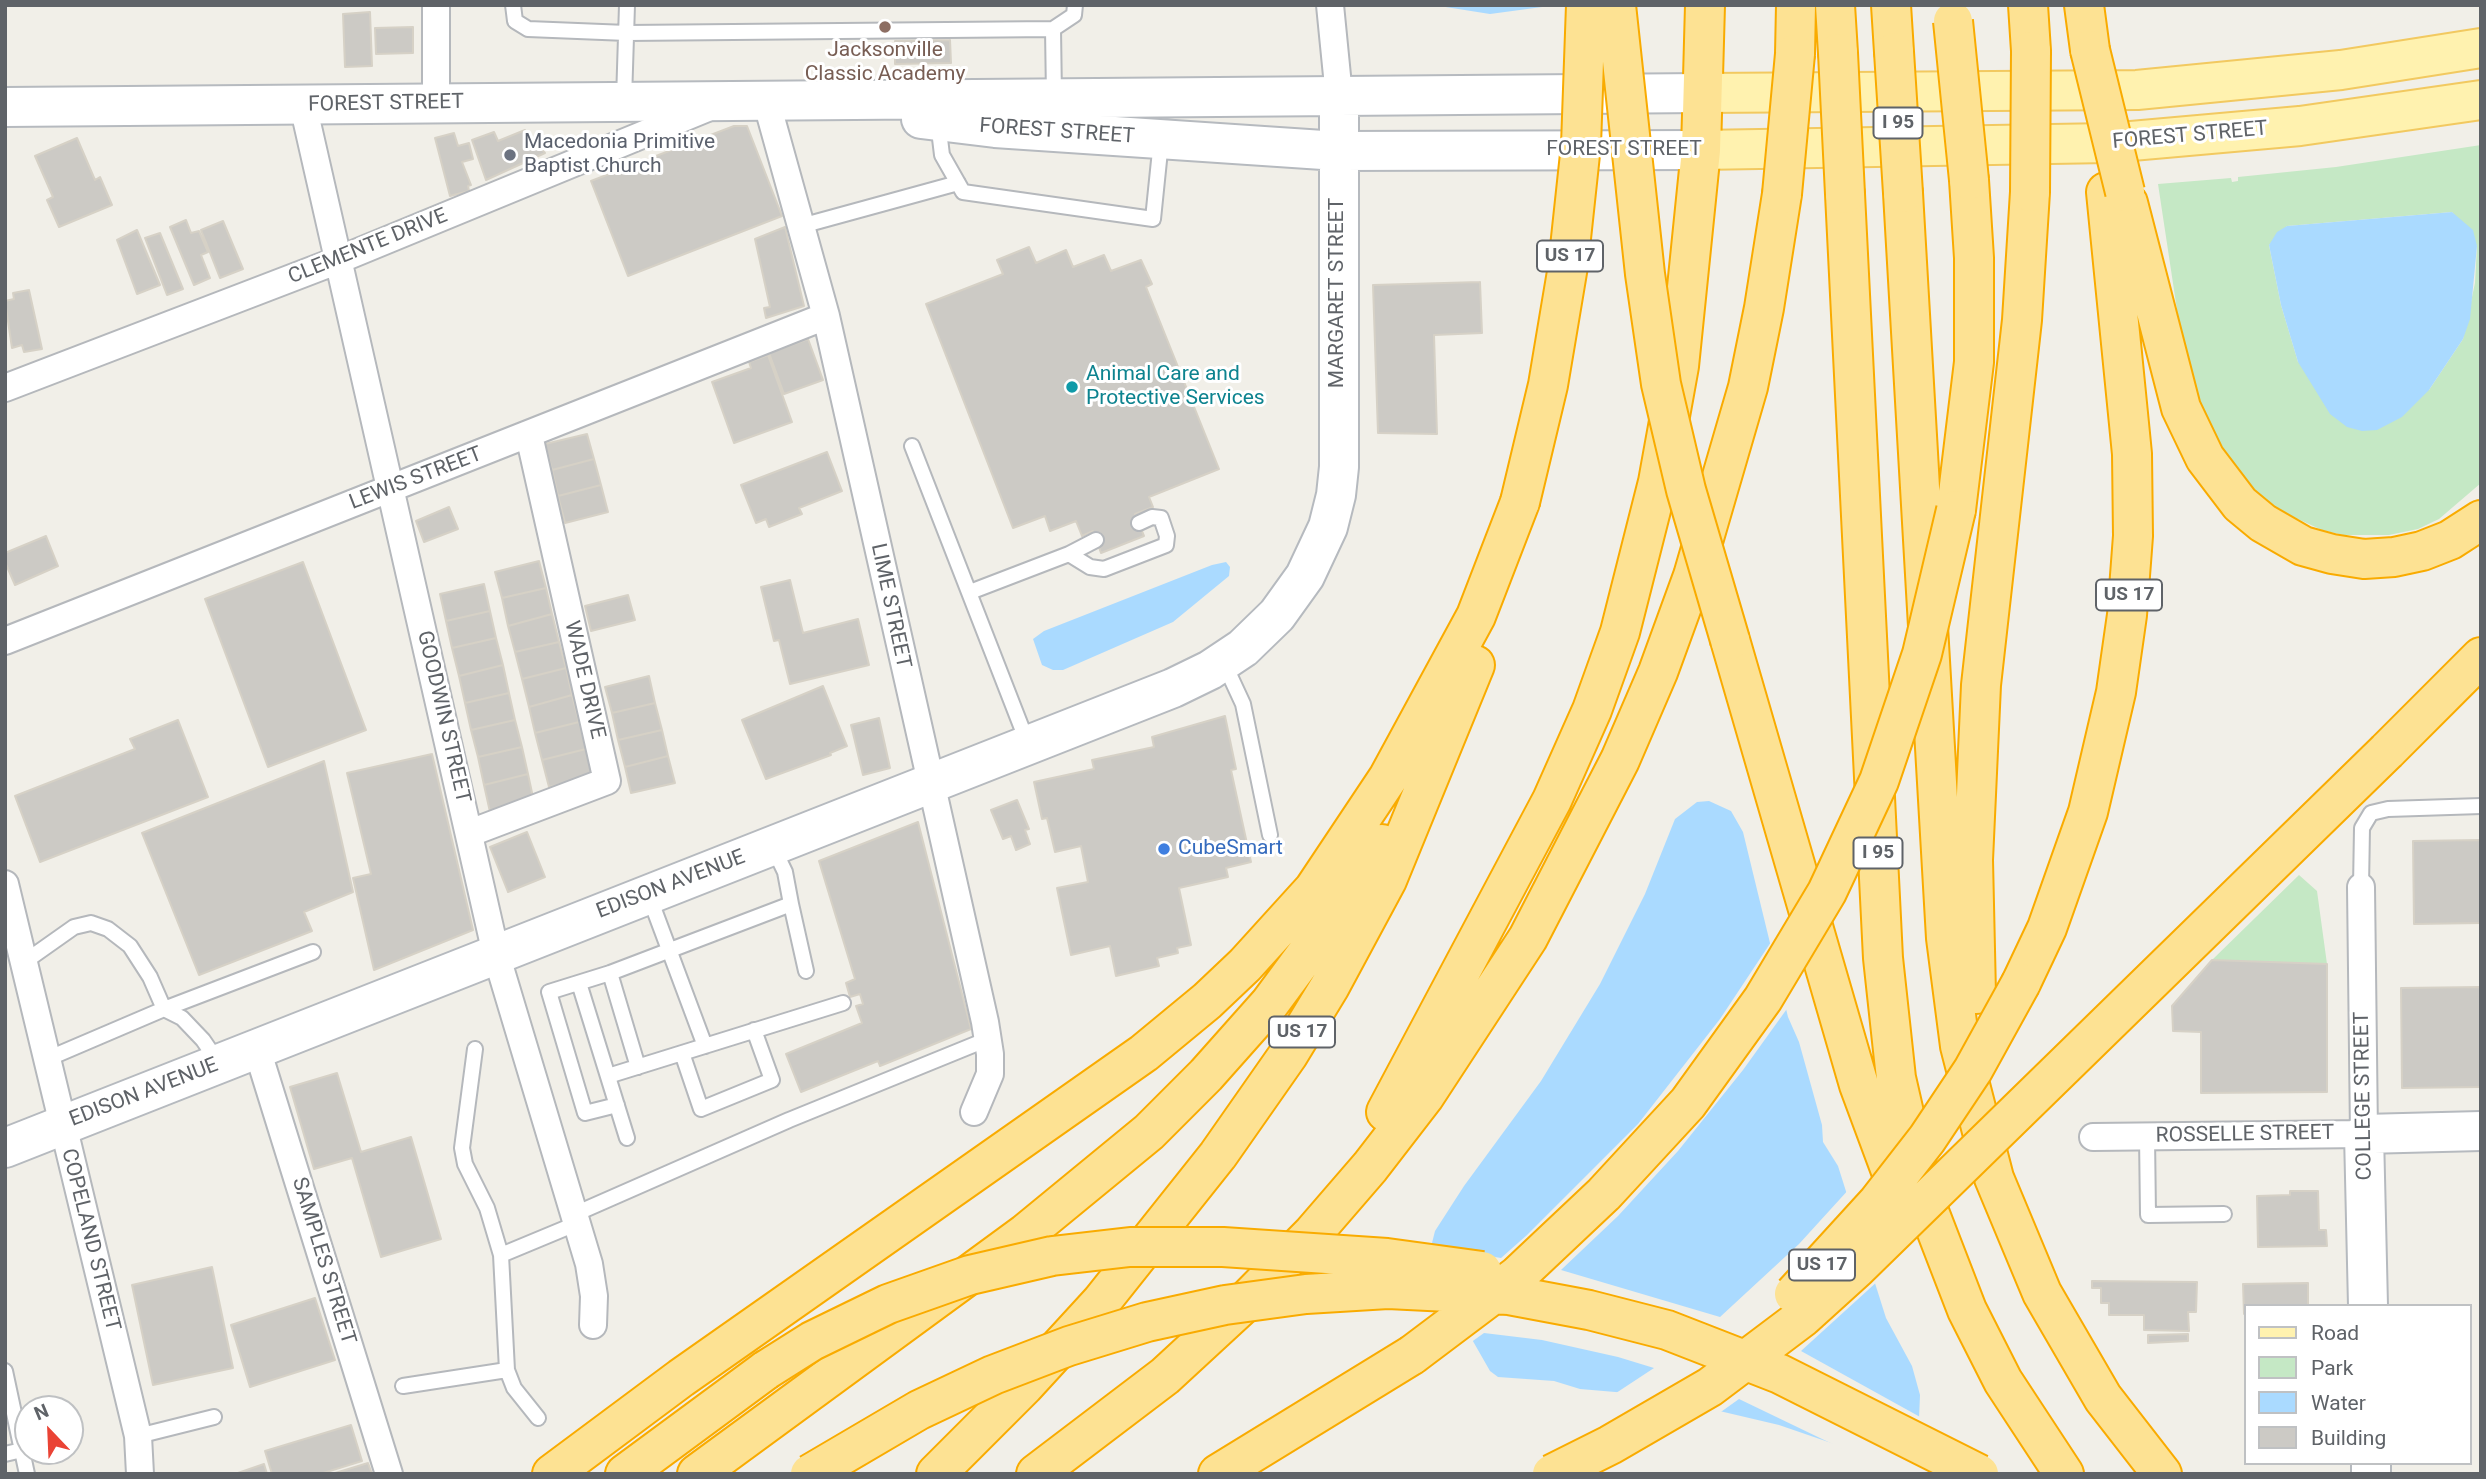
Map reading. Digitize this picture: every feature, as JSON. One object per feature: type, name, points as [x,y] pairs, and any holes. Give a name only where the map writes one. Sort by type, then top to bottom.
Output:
[{"type":"highway","name":"US 17","points":[[936,1474],[1101,1302],[1218,1154],[1257,1100],[1323,998],[1370,915],[1404,843],[1450,731],[1488,623],[1548,385],[1570,256],[1581,145],[1586,5]]},
{"type":"highway","points":[[1616,5],[1646,286],[1661,384],[1680,467],[1859,1085],[1882,1152],[1931,1260],[2003,1381]]},
{"type":"highway","points":[[1270,1277],[1341,1185],[1402,1084],[1552,800],[1592,710],[1620,632],[1666,446],[1685,312],[1701,150],[1704,5]]},
{"type":"highway","points":[[1036,1474],[1165,1376],[1270,1277],[1344,1199],[1451,1057],[1528,938],[1610,782],[1676,623],[1723,480],[1756,346],[1782,194],[1795,54],[1796,5]]},
{"type":"highway","name":"I 95","points":[[1835,5],[1883,958],[1890,1039],[1905,1124],[1923,1196],[1967,1310],[2003,1381],[2064,1474]]},
{"type":"highway","name":"I 95","points":[[1891,5],[1950,978],[1970,1096],[1991,1169],[2013,1230],[2042,1293],[2082,1364],[2123,1425],[2162,1474]]},
{"type":"highway","points":[[2013,1230],[1996,1152],[1980,1035],[1974,967],[1973,860],[1983,652],[2022,320],[2030,192],[2031,51],[2028,5]]},
{"type":"highway","points":[[2084,5],[2116,192],[2181,408],[2205,458],[2240,504],[2270,527],[2303,546],[2364,559],[2394,557],[2422,551],[2450,540],[2481,520]]},
{"type":"highway","points":[[1218,1474],[1412,1355],[1486,1301],[1544,1253],[1634,1164],[1688,1102],[1739,1035],[1807,929],[1846,856],[1879,781],[1909,698],[1933,612],[1956,510],[1971,398],[1975,329],[1973,246],[1952,13]]},
{"type":"highway","name":"US 17","points":[[1549,1474],[1606,1441],[1673,1396],[1734,1348],[1796,1292],[1869,1212],[1927,1139],[1973,1070],[2021,983],[2047,928],[2088,812],[2116,692],[2127,615],[2133,536],[2132,454],[2116,192]]},
{"type":"highway","points":[[552,1474],[681,1378],[1135,1060],[1187,1019],[1245,965],[1314,889],[1395,767],[1476,616],[1520,502]]},
{"type":"highway","points":[[1549,1474],[1632,1433],[1710,1387],[1803,1317],[1856,1269],[2481,657]]},
{"type":"highway","points":[[697,1474],[1058,1209],[1120,1158],[1178,1104],[1244,1034],[1295,971],[1387,837],[1450,731]]},
{"type":"highway","points":[[625,1474],[766,1370],[862,1315],[970,1275],[1052,1256],[1154,1246],[1223,1247],[1443,1264],[1499,1274],[1561,1291],[1780,1374],[1979,1474]]},
{"type":"highway","points":[[810,1474],[919,1410],[1030,1360],[1147,1322],[1266,1298],[1374,1289],[1468,1292],[1562,1304],[1667,1330]]},
{"type":"main road","name":"FOREST STREET","points":[[5,107],[2137,90],[2341,70],[2481,48]]},
{"type":"main road","name":"MARGARET STREET","points":[[1305,576],[1328,527],[1339,467],[1339,96]]},
{"type":"main road","name":"FOREST STREET","points":[[766,100],[937,121],[1338,150],[1701,150],[2109,144],[2300,126],[2481,100]]},
{"type":"main road","name":"EDISON AVENUE","points":[[5,1148],[1173,688],[1223,662],[1269,624],[1305,576]]},
{"type":"main road","name":"ROSSELLE STREET","points":[[2364,1134],[2481,1131]]},
{"type":"main road","name":"COLLEGE STREET","points":[[2364,1134],[2368,1304]]},
{"type":"street","points":[[436,5],[436,103]]},
{"type":"street","name":"MARGARET STREET","points":[[1330,5],[1339,96]]},
{"type":"street","name":"CLEMENTE DRIVE","points":[[5,388],[336,261],[728,100]]},
{"type":"street","name":"LIME STREET","points":[[766,100],[826,316],[988,1039],[990,1074],[974,1112]]},
{"type":"street","name":"GOODWIN STREET","points":[[303,105],[336,261],[392,487],[496,954],[593,1283],[593,1325]]},
{"type":"street","name":"LEWIS STREET","points":[[5,641],[826,316]]},
{"type":"street","name":"WADE DRIVE","points":[[470,833],[607,781],[529,435]]},
{"type":"street","name":"COPELAND STREET","points":[[5,884],[138,1436],[139,1474]]},
{"type":"street","name":"COLLEGE STREET","points":[[2361,887],[2364,1134]]},
{"type":"street","name":"SAMPLES STREET","points":[[257,1049],[389,1474]]},
{"type":"street","name":"ROSSELLE STREET","points":[[2093,1136],[2364,1134]]},
{"type":"lane","points":[[513,5],[515,21],[528,29],[627,33],[1053,29],[1074,15],[1075,5]]},
{"type":"lane","points":[[624,101],[627,5]]},
{"type":"lane","points":[[1053,29],[1054,98]]},
{"type":"lane","points":[[937,121],[942,155],[963,192],[1153,219],[1161,139]]},
{"type":"lane","points":[[801,226],[958,183]]},
{"type":"lane","points":[[912,446],[1028,745]]},
{"type":"lane","points":[[1069,554],[1090,567],[1104,569],[1166,545],[1167,536],[1161,518],[1152,517],[1139,523]]},
{"type":"lane","points":[[970,592],[1069,554],[1096,540]]},
{"type":"lane","points":[[1223,662],[1243,704],[1270,835]]},
{"type":"lane","points":[[2361,887],[2361,828],[2371,813],[2388,809],[2481,806]]},
{"type":"lane","points":[[773,846],[785,872],[806,971]]},
{"type":"lane","points":[[648,894],[705,1046]]},
{"type":"lane","points":[[617,1105],[585,1113],[549,992],[610,973],[791,904]]},
{"type":"lane","points":[[23,963],[57,937],[91,923],[108,929],[130,946],[150,977],[163,1009],[182,1018],[203,1040],[219,1063]]},
{"type":"lane","points":[[47,1059],[163,1009],[313,953]]},
{"type":"lane","points":[[610,973],[638,1067]]},
{"type":"lane","points":[[579,983],[627,1138]]},
{"type":"lane","points":[[608,1076],[843,1003]]},
{"type":"lane","points":[[682,1053],[701,1109],[772,1080],[754,1030]]},
{"type":"lane","points":[[501,1255],[789,1120],[988,1039]]},
{"type":"lane","points":[[475,1049],[462,1148],[465,1164],[487,1208],[501,1255],[507,1370],[514,1388],[538,1418]]},
{"type":"lane","points":[[2147,1136],[2148,1215],[2224,1214]]},
{"type":"lane","points":[[403,1386],[507,1370]]},
{"type":"lane","points":[[5,1371],[14,1413]]},
{"type":"lane","points":[[138,1436],[214,1417]]},
{"type":"green space","points":[[2481,145],[2481,483],[2439,519],[2418,529],[2389,535],[2343,535],[2322,530],[2289,515],[2261,497],[2238,475],[2222,453],[2197,402],[2184,356],[2158,184],[2231,178],[2232,182],[2238,181],[2238,177],[2336,167]],"holes":[[[2452,212],[2477,246],[2475,283],[2463,339],[2429,390],[2298,362],[2281,305],[2269,245],[2287,226]]]},
{"type":"green space","points":[[2299,875],[2317,891],[2327,964],[2212,960]]},
{"type":"water","points":[[1433,5],[1557,5],[1490,14]]},
{"type":"water","points":[[2452,212],[2473,230],[2477,246],[2470,319],[2463,339],[2429,390],[2402,417],[2377,430],[2362,431],[2347,427],[2330,414],[2298,362],[2281,305],[2269,245],[2277,232],[2287,226]]},
{"type":"water","points":[[1226,562],[1230,567],[1229,576],[1173,622],[1063,670],[1053,670],[1042,665],[1033,639],[1044,631],[1212,565]]},
{"type":"water","points":[[1709,801],[1731,811],[1743,832],[1788,1017],[1799,1042],[1822,1125],[1823,1142],[1838,1166],[1886,1318],[1912,1366],[1920,1395],[1919,1419],[1843,1447],[1779,1425],[1711,1409],[1627,1393],[1580,1389],[1554,1381],[1498,1377],[1490,1371],[1470,1336],[1429,1255],[1435,1231],[1464,1186],[1541,1081],[1600,984],[1645,894],[1675,819],[1697,802]]},
{"type":"pier","points":[[1773,939],[1789,1006],[1743,1070],[1678,1151],[1618,1216],[1561,1270],[1720,1317],[1799,1244],[1850,1188],[1879,1280],[1801,1351],[1922,1418],[1916,1432],[1891,1448],[1876,1453],[1847,1451],[1739,1399],[1718,1414],[1613,1395],[1654,1368],[1618,1357],[1542,1340],[1484,1333],[1470,1343],[1448,1316],[1426,1246],[1501,1258],[1527,1235],[1638,1124],[1720,1019]]},
{"type":"building","points":[[370,12],[372,66],[345,67],[343,14]]},
{"type":"building","points":[[413,27],[413,53],[376,54],[375,28]]},
{"type":"building","points":[[950,40],[951,63],[895,64],[895,41]]},
{"type":"building","points":[[734,126],[747,126],[782,216],[628,276],[591,181]]},
{"type":"building","name":"Macedonia Primitive Baptist Church","points":[[525,130],[532,148],[539,146],[545,153],[486,180],[472,140],[494,132],[498,141]]},
{"type":"building","points":[[454,133],[458,146],[469,143],[473,159],[462,162],[471,185],[468,186],[469,191],[450,196],[435,138]]},
{"type":"building","points":[[77,138],[95,180],[100,177],[112,205],[59,227],[47,200],[53,197],[35,156]]},
{"type":"building","points":[[186,220],[191,233],[199,231],[208,252],[201,255],[210,278],[194,285],[170,227]]},
{"type":"building","points":[[223,221],[243,269],[220,278],[201,230]]},
{"type":"building","points":[[785,227],[804,306],[766,318],[764,308],[770,307],[755,239]]},
{"type":"building","points":[[137,230],[160,285],[137,294],[117,240]]},
{"type":"building","points":[[160,233],[183,289],[167,295],[145,238]]},
{"type":"building","name":"Animal Care and Protective Services","points":[[1029,247],[1036,263],[1066,250],[1073,267],[1104,255],[1111,271],[1141,260],[1152,284],[1146,287],[1219,469],[1149,497],[1153,507],[1135,514],[1144,536],[1101,553],[1093,531],[1082,536],[1076,521],[1050,531],[1045,516],[1013,528],[926,304],[1003,274],[997,260]]},
{"type":"building","points":[[1480,282],[1482,333],[1434,335],[1437,434],[1378,433],[1373,285]]},
{"type":"building","points":[[29,290],[42,349],[24,352],[22,345],[12,348],[5,301],[14,299],[13,293]]},
{"type":"building","points":[[808,339],[823,380],[784,394],[769,353]]},
{"type":"building","points":[[768,355],[792,422],[734,443],[712,382],[751,368],[749,362]]},
{"type":"building","points":[[587,434],[594,459],[552,470],[545,444]]},
{"type":"building","points":[[827,452],[842,491],[799,508],[802,514],[769,527],[766,519],[756,523],[741,485]]},
{"type":"building","points":[[594,459],[601,485],[558,496],[552,470]]},
{"type":"building","points":[[601,485],[608,512],[565,523],[558,496]]},
{"type":"building","points":[[449,507],[458,529],[424,542],[416,521]]},
{"type":"building","points":[[46,536],[58,566],[15,585],[5,562],[5,553]]},
{"type":"building","points":[[539,561],[546,588],[502,598],[495,572]]},
{"type":"building","points":[[303,562],[366,730],[268,767],[205,599]]},
{"type":"building","points":[[790,580],[803,633],[858,619],[869,665],[790,684],[779,640],[774,641],[761,587]]},
{"type":"building","points":[[484,584],[490,611],[446,621],[440,594]]},
{"type":"building","points":[[546,588],[552,614],[508,626],[502,598]]},
{"type":"building","points":[[628,595],[635,620],[591,631],[585,606]]},
{"type":"building","points":[[490,611],[496,638],[452,648],[446,621]]},
{"type":"building","points":[[552,614],[559,642],[515,652],[508,626]]},
{"type":"building","points":[[496,638],[503,665],[459,676],[452,648]]},
{"type":"building","points":[[559,642],[566,668],[522,679],[515,652]]},
{"type":"building","points":[[503,665],[509,693],[465,703],[459,676]]},
{"type":"building","points":[[566,668],[572,695],[529,707],[522,679]]},
{"type":"building","points":[[649,676],[655,703],[612,713],[605,687]]},
{"type":"building","points":[[823,686],[847,746],[830,753],[831,755],[766,779],[742,720]]},
{"type":"building","points":[[509,693],[515,720],[471,730],[465,703]]},
{"type":"building","points":[[572,695],[579,722],[535,733],[529,707]]},
{"type":"building","points":[[655,703],[662,730],[618,740],[612,713]]},
{"type":"building","name":"CubeSmart","points":[[1225,716],[1236,769],[1231,770],[1251,862],[1226,868],[1228,877],[1179,888],[1191,945],[1177,948],[1178,953],[1157,958],[1159,966],[1116,976],[1110,946],[1071,955],[1057,888],[1088,882],[1081,846],[1055,852],[1047,818],[1042,819],[1034,782],[1094,769],[1092,760],[1154,747],[1152,737]]},
{"type":"building","points":[[879,718],[890,768],[863,775],[851,725]]},
{"type":"building","points":[[178,720],[208,797],[40,862],[15,796],[135,749],[130,739]]},
{"type":"building","points":[[515,720],[522,747],[478,757],[471,730]]},
{"type":"building","points":[[579,722],[586,749],[542,760],[535,733]]},
{"type":"building","points":[[662,730],[668,756],[625,767],[618,740]]},
{"type":"building","points":[[522,747],[528,774],[484,785],[478,757]]},
{"type":"building","points":[[586,749],[592,776],[549,787],[542,760]]},
{"type":"building","points":[[432,754],[473,930],[374,970],[353,878],[371,874],[347,773]]},
{"type":"building","points":[[668,756],[675,783],[631,793],[625,767]]},
{"type":"building","points":[[324,761],[353,892],[304,912],[312,931],[199,975],[142,833]]},
{"type":"building","points":[[528,774],[534,802],[490,812],[484,785]]},
{"type":"building","points":[[1017,800],[1029,829],[1025,830],[1030,844],[1016,850],[1011,836],[1003,839],[991,810]]},
{"type":"building","points":[[918,822],[971,1029],[880,1066],[878,1061],[801,1092],[786,1054],[862,1023],[856,1006],[863,1004],[860,994],[850,997],[846,983],[855,979],[819,861]]},
{"type":"building","points":[[527,832],[545,877],[508,892],[490,847]]},
{"type":"building","points":[[2481,840],[2481,923],[2414,924],[2413,841]]},
{"type":"building","points":[[2212,960],[2327,964],[2327,1092],[2201,1093],[2201,1032],[2173,1031],[2172,1006]]},
{"type":"building","points":[[2481,987],[2481,1087],[2402,1088],[2401,988]]},
{"type":"building","points":[[337,1073],[361,1152],[411,1137],[441,1239],[381,1257],[352,1158],[314,1169],[290,1087]]},
{"type":"building","points":[[2290,1191],[2318,1191],[2319,1230],[2326,1230],[2327,1246],[2258,1247],[2257,1196],[2290,1195]]},
{"type":"building","points":[[212,1267],[233,1368],[153,1385],[132,1285]]},
{"type":"building","points":[[2092,1281],[2197,1282],[2196,1312],[2188,1312],[2189,1331],[2144,1330],[2144,1315],[2109,1315],[2109,1303],[2101,1303],[2101,1288],[2092,1288]]},
{"type":"building","points":[[2308,1283],[2308,1304],[2244,1304],[2244,1314],[2243,1284]]},
{"type":"building","points":[[315,1298],[335,1360],[250,1387],[231,1325]]},
{"type":"building","points":[[2188,1334],[2188,1341],[2148,1343],[2148,1335]]},
{"type":"building","points":[[351,1425],[362,1461],[320,1474],[272,1474],[265,1451]]},
{"type":"building","points":[[368,1463],[372,1474],[332,1474]]},
{"type":"building","points":[[264,1464],[267,1474],[235,1474]]},
{"type":"place","name":"Jacksonville Classic Academy","points":[[885,27]]},
{"type":"place","name":"Macedonia Primitive Baptist Church","points":[[510,155]]},
{"type":"place","name":"Animal Care and Protective Services","points":[[1072,387]]},
{"type":"place","name":"CubeSmart","points":[[1164,849]]}]
